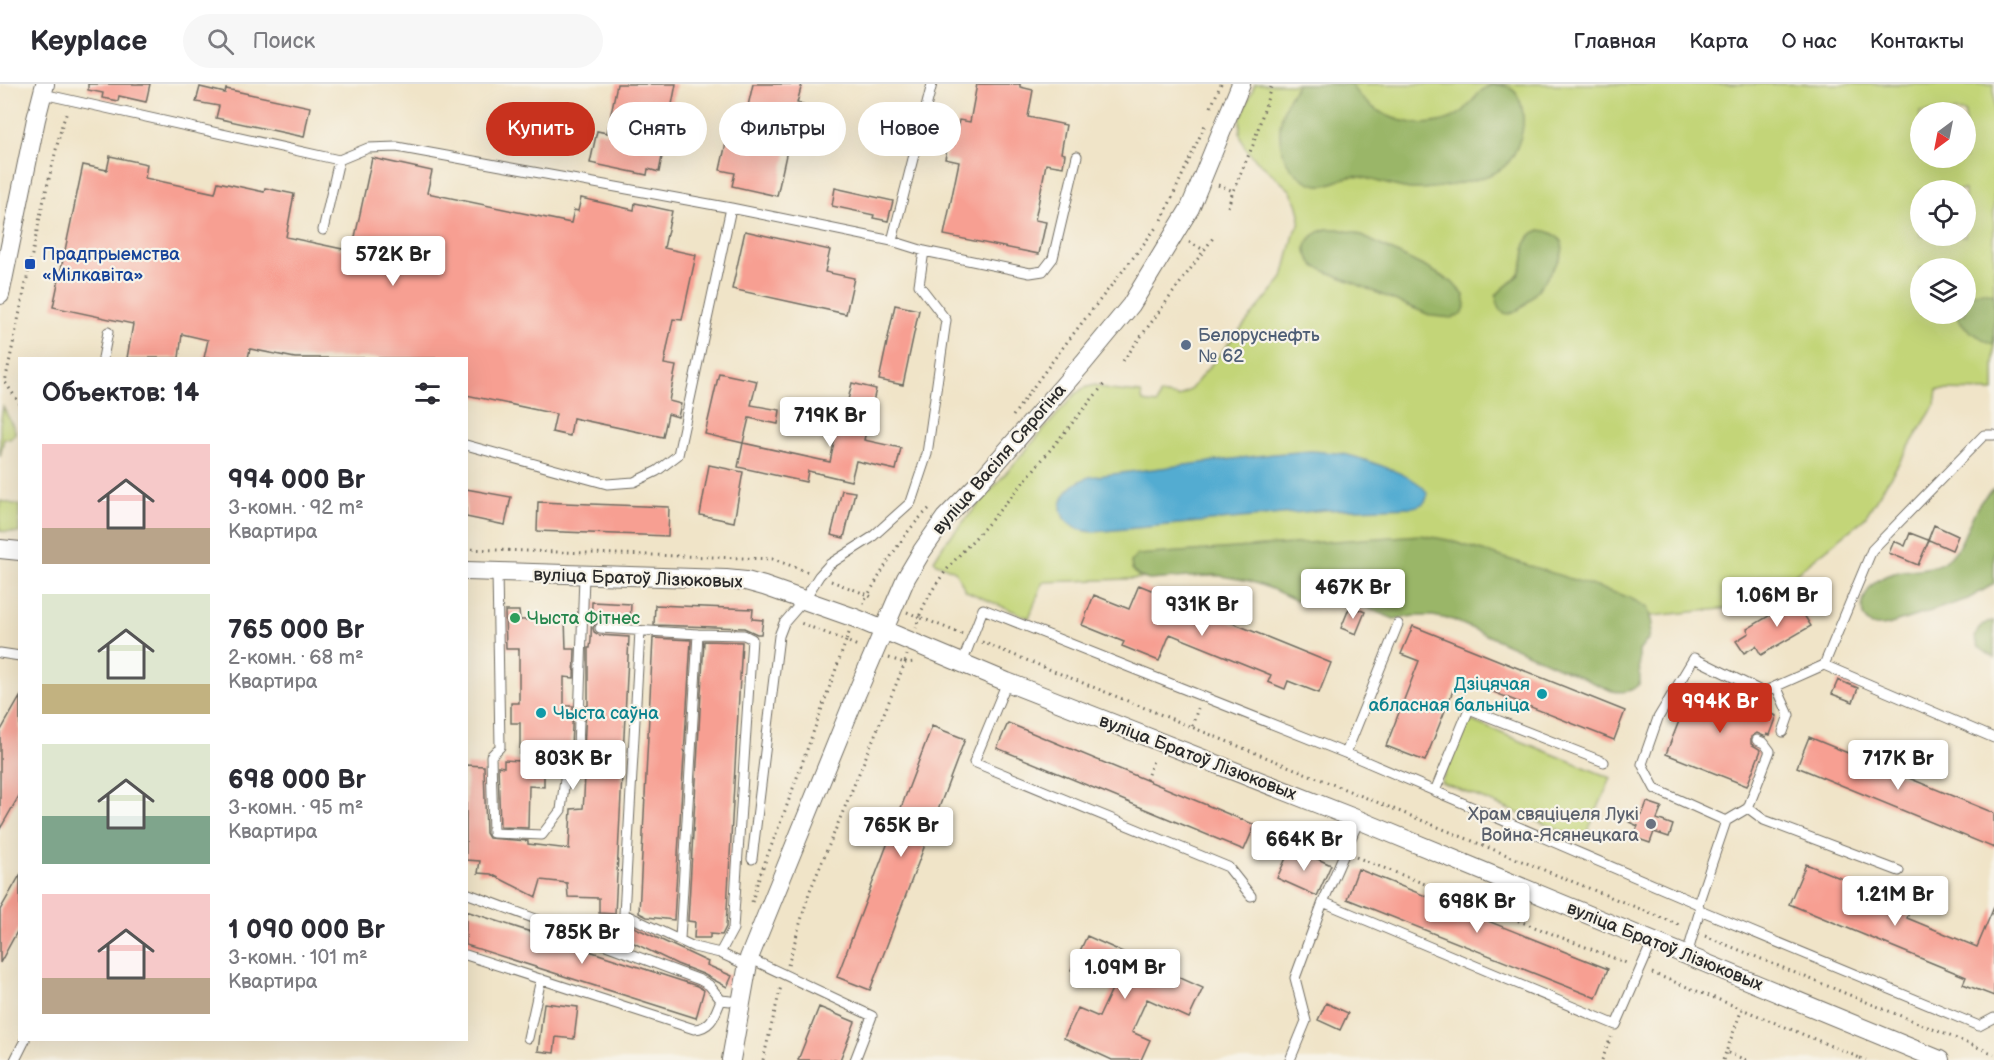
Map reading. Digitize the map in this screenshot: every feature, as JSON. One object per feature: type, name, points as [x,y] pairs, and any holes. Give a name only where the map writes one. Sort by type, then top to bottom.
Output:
[{"type":"street","name":"вуліца Васіля Сярогіна","points":[[731,1060],[749,962],[856,695],[906,578],[945,518],[1084,362],[1131,304],[1190,208],[1241,84]]},
{"type":"street","points":[[0,295],[44,89]]},
{"type":"street","points":[[0,549],[18,551]]},
{"type":"street","name":"вуліца Братоў Лізюковых","points":[[468,572],[746,581],[804,600],[1359,820],[1940,1060]]},
{"type":"lane","points":[[892,241],[933,84]]},
{"type":"lane","points":[[44,89],[339,160],[369,148],[397,147],[731,208],[892,241],[924,251],[1030,273],[1043,270],[1053,258],[1077,156]]},
{"type":"lane","points":[[323,230],[339,160]]},
{"type":"lane","points":[[468,446],[607,484],[634,482],[657,471],[678,454],[731,208]]},
{"type":"lane","points":[[752,859],[779,636],[784,623],[830,564],[871,538],[911,502],[927,454],[946,321],[919,285],[924,251]]},
{"type":"lane","points":[[103,357],[108,332]]},
{"type":"lane","points":[[1726,821],[1655,789],[1642,765],[1658,718],[1694,658],[1763,692],[1824,665],[1872,550],[1984,435],[1994,435]]},
{"type":"lane","points":[[496,572],[500,747],[491,756],[493,833],[542,835],[561,810],[566,771],[578,749],[584,576]]},
{"type":"lane","points":[[962,663],[983,609],[1346,753],[1979,1026],[1994,1018]]},
{"type":"lane","points":[[1346,753],[1398,624]]},
{"type":"lane","points":[[600,628],[744,635],[752,639],[733,929],[720,952]]},
{"type":"lane","points":[[640,631],[624,914],[694,947],[720,952],[785,974],[872,1016],[855,1060]]},
{"type":"lane","points":[[680,939],[698,634]]},
{"type":"lane","points":[[0,654],[18,656]]},
{"type":"lane","points":[[1824,665],[1994,738]]},
{"type":"lane","points":[[1007,682],[974,762],[1228,867],[1251,896]]},
{"type":"lane","points":[[1776,686],[1789,715],[1783,732]]},
{"type":"lane","points":[[1435,791],[1469,709],[1604,762]]},
{"type":"lane","points":[[1687,954],[1726,821],[1748,808],[1770,751],[1757,740]]},
{"type":"lane","points":[[1748,808],[1764,820],[1899,871]]},
{"type":"lane","points":[[1290,1060],[1306,1021],[1295,978],[1323,902],[1359,820]]},
{"type":"lane","points":[[468,894],[699,980],[710,985],[721,1000],[740,1002]]},
{"type":"lane","points":[[1323,902],[1616,1025],[1653,940]]},
{"type":"lane","points":[[468,956],[694,1029],[711,1023],[721,1000]]},
{"type":"lane","points":[[528,1038],[541,979]]},
{"type":"lane","points":[[15,1060],[25,1041]]},
{"type":"path","points":[[1209,114],[1221,84]]},
{"type":"path","points":[[1228,207],[1253,145],[1272,84]]},
{"type":"path","points":[[18,401],[5,382],[40,212],[62,125],[71,105]]},
{"type":"path","points":[[55,124],[62,125]]},
{"type":"path","points":[[1010,421],[1063,345],[1108,293],[1160,224],[1205,124]]},
{"type":"path","points":[[1212,183],[1233,191]]},
{"type":"path","points":[[1123,361],[1213,238]]},
{"type":"path","points":[[1187,241],[1204,250]]},
{"type":"path","points":[[913,635],[930,592],[944,571],[990,522],[1106,382]]},
{"type":"path","points":[[860,608],[900,542],[914,523],[934,504]]},
{"type":"path","points":[[868,595],[873,598]]},
{"type":"path","points":[[904,610],[1994,1054]]},
{"type":"path","points":[[789,618],[862,648]]},
{"type":"path","points":[[750,911],[758,880],[852,626]]},
{"type":"path","points":[[763,1060],[809,893],[907,655]]},
{"type":"path","points":[[889,658],[905,663]]},
{"type":"path","points":[[1192,726],[1203,696]]},
{"type":"path","points":[[1345,853],[1866,1060]]},
{"type":"path","points":[[1723,1060],[1742,1009]]},
{"type":"path","points":[[1602,1060],[1616,1025]]},
{"type":"path","points":[[1726,1052],[1746,1060]]},
{"type":"green space","points":[[1255,84],[1994,84],[1994,391],[1937,390],[1935,405],[1864,519],[1781,585],[1731,608],[1622,619],[1405,569],[1043,582],[1029,618],[966,591],[955,571],[934,560],[944,544],[1075,394],[1095,385],[1109,390],[1141,393],[1143,402],[1157,404],[1160,394],[1179,397],[1190,390],[1283,278],[1294,234],[1299,225],[1300,214],[1297,203],[1290,190],[1252,156],[1244,146],[1240,134],[1240,120]]},
{"type":"green space","points":[[1297,84],[1351,84],[1372,107],[1386,115],[1417,123],[1433,123],[1448,119],[1462,112],[1487,87],[1502,85],[1514,91],[1519,99],[1523,117],[1521,136],[1511,160],[1506,165],[1498,171],[1474,180],[1420,189],[1404,188],[1361,177],[1324,185],[1315,184],[1302,178],[1291,168],[1280,142],[1283,113]]},
{"type":"green space","points":[[1326,229],[1356,233],[1452,282],[1464,295],[1466,305],[1462,314],[1453,318],[1432,316],[1316,267],[1307,255],[1307,244],[1313,236]]},
{"type":"green space","points":[[1540,230],[1551,233],[1562,243],[1560,259],[1528,302],[1509,314],[1501,310],[1496,296],[1519,273],[1524,261],[1526,243],[1533,233]]},
{"type":"green space","points":[[1983,291],[1994,294],[1994,345],[1977,336],[1963,324],[1976,324],[1976,293]]},
{"type":"green space","points":[[3,407],[15,434],[10,439],[4,438],[0,457],[0,424]]},
{"type":"green space","points":[[1994,489],[1994,584],[1968,599],[1888,625],[1876,626],[1868,623],[1862,610],[1863,601],[1873,585],[1888,575],[1933,566],[1949,558],[1956,551],[1979,505]]},
{"type":"green space","points":[[0,501],[18,505],[18,533],[0,531]]},
{"type":"green space","points":[[1421,535],[1448,540],[1628,597],[1647,607],[1652,623],[1649,638],[1639,651],[1640,683],[1628,691],[1612,691],[1453,620],[1433,616],[1394,619],[1337,595],[1301,603],[1249,581],[1216,575],[1149,580],[1138,576],[1132,569],[1131,562],[1137,555]]},
{"type":"green space","points":[[1994,621],[1994,658],[1979,647],[1975,637],[1982,626]]},
{"type":"green space","points":[[1467,719],[1611,778],[1584,840],[1441,782]]},
{"type":"water","points":[[1311,451],[1343,454],[1392,470],[1418,483],[1425,490],[1427,497],[1422,504],[1413,507],[1325,510],[1094,532],[1070,524],[1061,509],[1068,491],[1089,477]]},
{"type":"building","points":[[88,84],[150,84],[146,102],[119,96],[118,101],[102,98],[103,93],[88,90]]},
{"type":"building","points":[[617,84],[676,84],[673,102],[613,102]]},
{"type":"building","points":[[753,84],[802,84],[797,102],[749,102]]},
{"type":"building","points":[[977,84],[1020,84],[1020,87],[1033,90],[1028,117],[1066,125],[1061,153],[1065,154],[1063,167],[1046,164],[1035,220],[1046,222],[1039,254],[944,235],[959,162],[945,159],[946,156],[961,156],[961,120],[970,122]]},
{"type":"building","points":[[200,87],[225,93],[226,89],[310,107],[304,137],[216,118],[219,106],[196,102]]},
{"type":"building","points":[[597,131],[607,133],[607,156],[662,156],[659,172],[648,169],[647,175],[590,163],[592,156],[595,156]]},
{"type":"building","points":[[110,156],[147,164],[145,178],[215,193],[218,182],[264,192],[265,188],[294,194],[286,237],[352,251],[372,158],[432,171],[427,193],[571,223],[574,210],[578,211],[581,198],[634,210],[635,203],[672,211],[664,248],[696,255],[682,320],[673,319],[664,364],[676,366],[669,401],[681,404],[678,417],[668,414],[663,437],[573,418],[570,436],[552,432],[556,414],[468,395],[468,357],[290,357],[250,349],[248,357],[204,357],[208,340],[182,334],[179,357],[127,357],[133,324],[53,307],[83,165],[107,170]]},
{"type":"building","points":[[723,156],[786,156],[777,196],[732,186],[735,173],[720,170]]},
{"type":"building","points":[[835,188],[893,201],[888,221],[873,218],[874,215],[832,206]]},
{"type":"building","points":[[745,231],[830,250],[825,272],[854,278],[846,314],[732,289]]},
{"type":"building","points":[[895,305],[919,310],[903,385],[879,380]]},
{"type":"building","points":[[719,373],[757,381],[751,405],[780,410],[778,424],[749,418],[743,443],[705,434]]},
{"type":"building","points":[[852,383],[876,389],[864,440],[901,448],[896,470],[856,461],[851,481],[808,471],[806,482],[738,467],[743,443],[830,462],[837,429],[841,430]]},
{"type":"building","points":[[709,465],[743,472],[734,522],[700,515]]},
{"type":"building","points":[[468,489],[511,497],[505,525],[468,517]]},
{"type":"building","points":[[842,490],[855,492],[844,538],[831,535]]},
{"type":"building","points":[[538,502],[669,507],[668,536],[537,531]]},
{"type":"building","points":[[1934,525],[1958,536],[1952,550],[1929,540],[1918,565],[1889,553],[1894,541],[1905,546],[1910,533],[1928,540]]},
{"type":"building","points":[[1139,585],[1331,663],[1319,693],[1288,681],[1285,689],[1268,682],[1271,675],[1170,634],[1159,661],[1122,646],[1124,642],[1082,625],[1094,595],[1129,609]]},
{"type":"building","points":[[1802,596],[1811,611],[1804,615],[1811,626],[1761,655],[1756,646],[1744,653],[1736,641],[1749,633],[1747,629]]},
{"type":"building","points":[[592,602],[631,604],[630,623],[600,621],[593,628],[594,632],[599,635],[629,637],[615,914],[599,913],[599,898],[568,897],[567,883],[541,880],[536,897],[491,874],[478,873],[480,861],[468,860],[468,765],[484,766],[486,833],[489,838],[528,841],[528,844],[569,849],[571,809],[583,808],[586,706],[588,706],[588,648],[590,648]]},
{"type":"building","points":[[655,605],[753,609],[752,619],[763,620],[761,634],[744,628],[654,625]]},
{"type":"building","points":[[1350,606],[1365,612],[1356,634],[1341,628]]},
{"type":"building","points":[[505,611],[519,611],[520,620],[565,619],[566,649],[575,649],[574,678],[564,677],[564,706],[573,706],[571,747],[568,753],[544,753],[544,787],[529,786],[528,828],[500,827],[498,766],[504,767],[504,760],[520,761],[520,723],[511,723],[511,703],[519,703],[519,649],[506,649]]},
{"type":"building","name":"Дзіцячая абласная бальніца","points":[[1413,626],[1625,711],[1614,740],[1458,678],[1425,761],[1386,746],[1419,661],[1401,654]]},
{"type":"building","points":[[653,638],[691,640],[674,920],[647,917],[639,913]]},
{"type":"building","points":[[704,641],[742,642],[726,927],[722,935],[710,934],[710,938],[694,938],[695,922],[688,921]]},
{"type":"building","points":[[1838,680],[1858,688],[1853,702],[1832,694]]},
{"type":"building","points":[[1694,683],[1777,716],[1770,735],[1767,734],[1766,737],[1757,733],[1751,737],[1751,744],[1761,750],[1747,786],[1666,754]]},
{"type":"building","points":[[18,700],[18,798],[0,829],[0,732]]},
{"type":"building","points":[[1008,723],[1255,825],[1244,850],[997,748]]},
{"type":"building","points":[[932,726],[965,739],[870,990],[837,977]]},
{"type":"building","points":[[1809,737],[1994,813],[1994,848],[1797,767]]},
{"type":"building","name":"Храм свяціцеля Лукі Война-Ясянецкага","points":[[1647,802],[1662,807],[1657,819],[1673,825],[1669,837],[1654,832],[1650,843],[1633,837],[1638,826],[1629,822],[1633,811],[1642,815]]},
{"type":"building","points":[[1291,847],[1331,865],[1317,896],[1277,878]]},
{"type":"building","points":[[1806,864],[1884,896],[1881,902],[1909,913],[1907,918],[1977,947],[1994,907],[1994,996],[1963,984],[1966,977],[1789,904]]},
{"type":"building","points":[[1358,869],[1608,969],[1596,998],[1347,899]]},
{"type":"building","points":[[18,878],[18,930],[0,963],[0,910]]},
{"type":"building","points":[[468,912],[697,986],[704,990],[696,1018],[468,946]]},
{"type":"building","points":[[621,921],[708,962],[707,965],[732,976],[727,987],[615,934]]},
{"type":"building","points":[[1087,936],[1203,988],[1189,1018],[1147,999],[1132,1032],[1150,1040],[1141,1060],[1112,1060],[1064,1038],[1078,1008],[1099,1017],[1112,989],[1071,970]]},
{"type":"building","points":[[544,1003],[578,1007],[574,1039],[556,1037],[554,1053],[538,1051]]},
{"type":"building","points":[[1326,1003],[1348,1013],[1340,1030],[1318,1020]]},
{"type":"building","points":[[819,1007],[855,1022],[840,1060],[798,1060]]},
{"type":"place","name":"Прадпрыемства «Мілкавіта»","points":[[30,264]]},
{"type":"place","name":"Белоруснефть № 62","points":[[1186,345]]},
{"type":"place","name":"Чыста Фітнес","points":[[515,618]]},
{"type":"place","name":"Дзіцячая абласная бальніца","points":[[1542,694]]},
{"type":"place","name":"Чыста саўна","points":[[541,713]]},
{"type":"place","name":"Храм свяціцеля Лукі Война-Ясянецкага","points":[[1651,824]]}]
